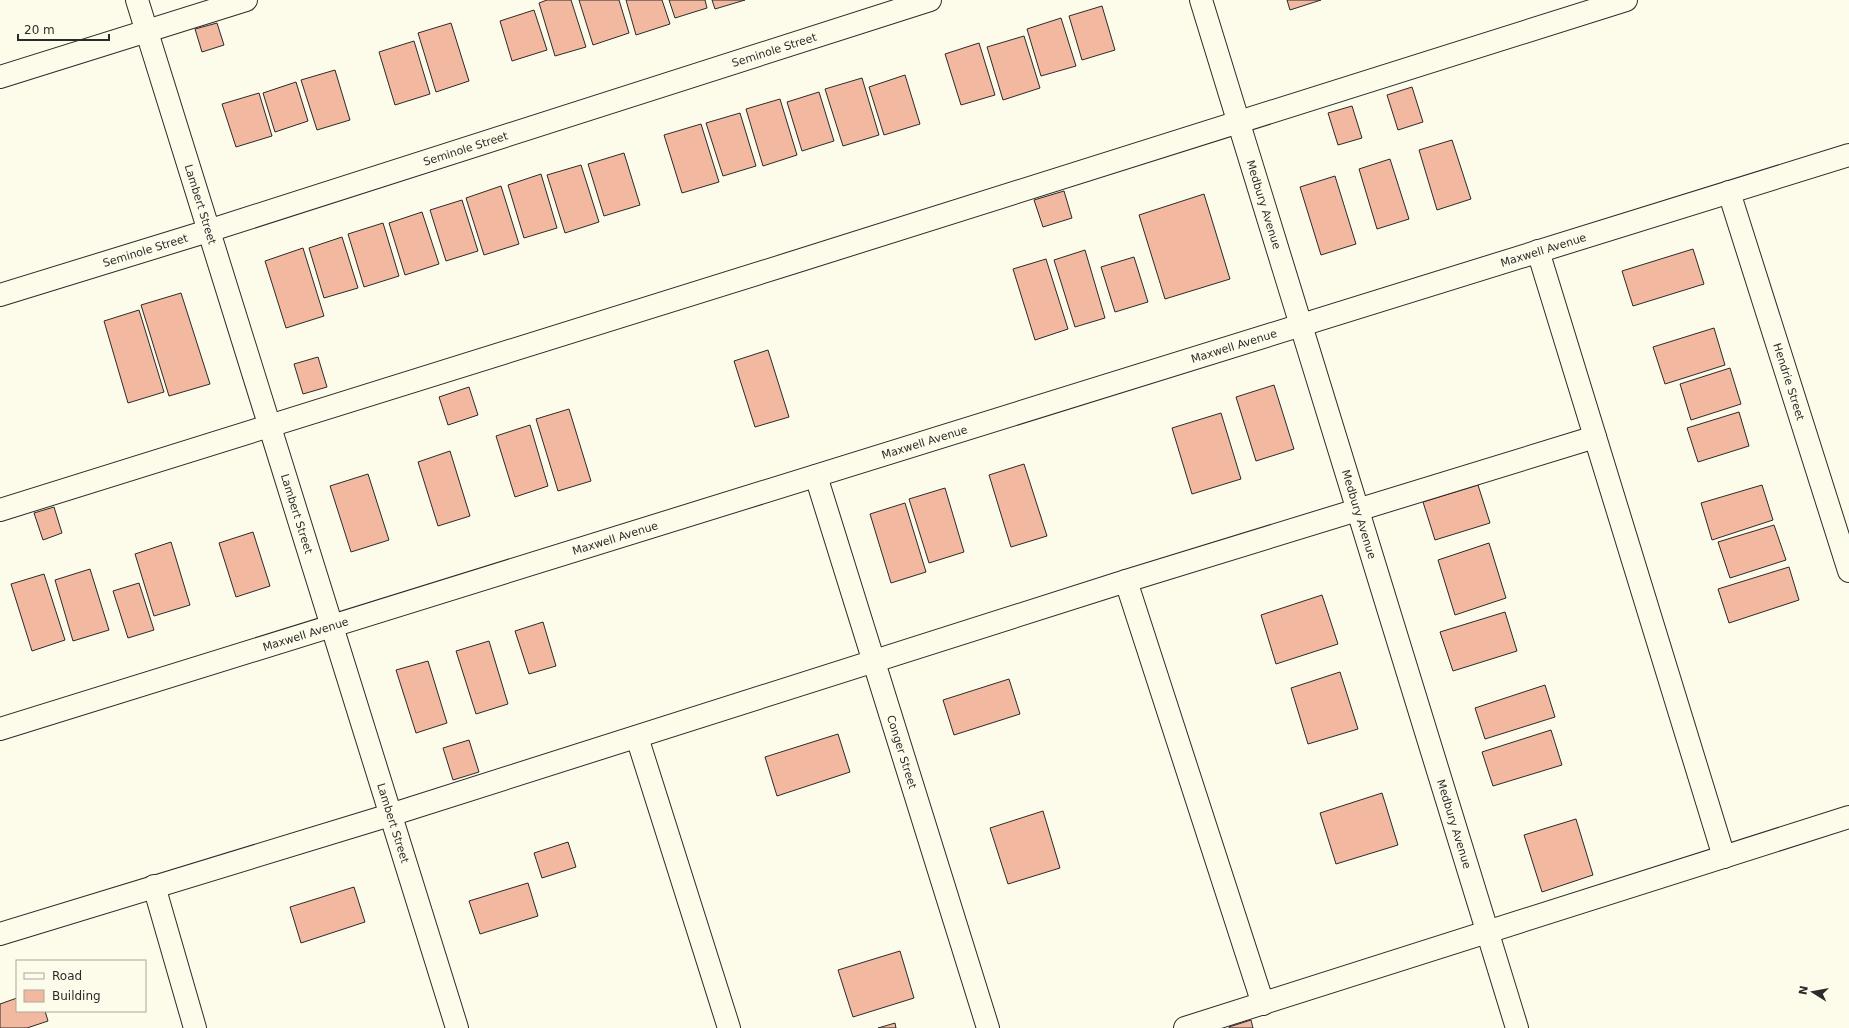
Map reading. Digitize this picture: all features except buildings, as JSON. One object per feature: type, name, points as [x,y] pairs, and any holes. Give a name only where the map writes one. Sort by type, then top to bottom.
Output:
[{"type":"street","name":"Lambert Street","points":[[137,0],[457,1028]]},
{"type":"street","points":[[0,77],[246,0]]},
{"type":"street","name":"Seminole Street","points":[[0,295],[208,231],[930,0]]},
{"type":"street","name":"Medbury Avenue","points":[[1201,0],[1517,1028]]},
{"type":"street","points":[[0,510],[269,428],[1237,121],[1626,0]]},
{"type":"street","name":"Maxwell Avenue","points":[[0,730],[1849,155]]},
{"type":"street","name":"Hendrie Street","points":[[1729,192],[1849,571]]},
{"type":"street","points":[[1538,251],[1724,857]]},
{"type":"street","points":[[0,934],[390,815],[1126,581],[1594,437]]},
{"type":"street","name":"Conger Street","points":[[816,476],[988,1028]]},
{"type":"street","points":[[1126,581],[1262,1004]]},
{"type":"street","points":[[637,737],[729,1028]]},
{"type":"street","points":[[1185,1028],[1849,817]]},
{"type":"street","points":[[154,886],[195,1028]]}]
